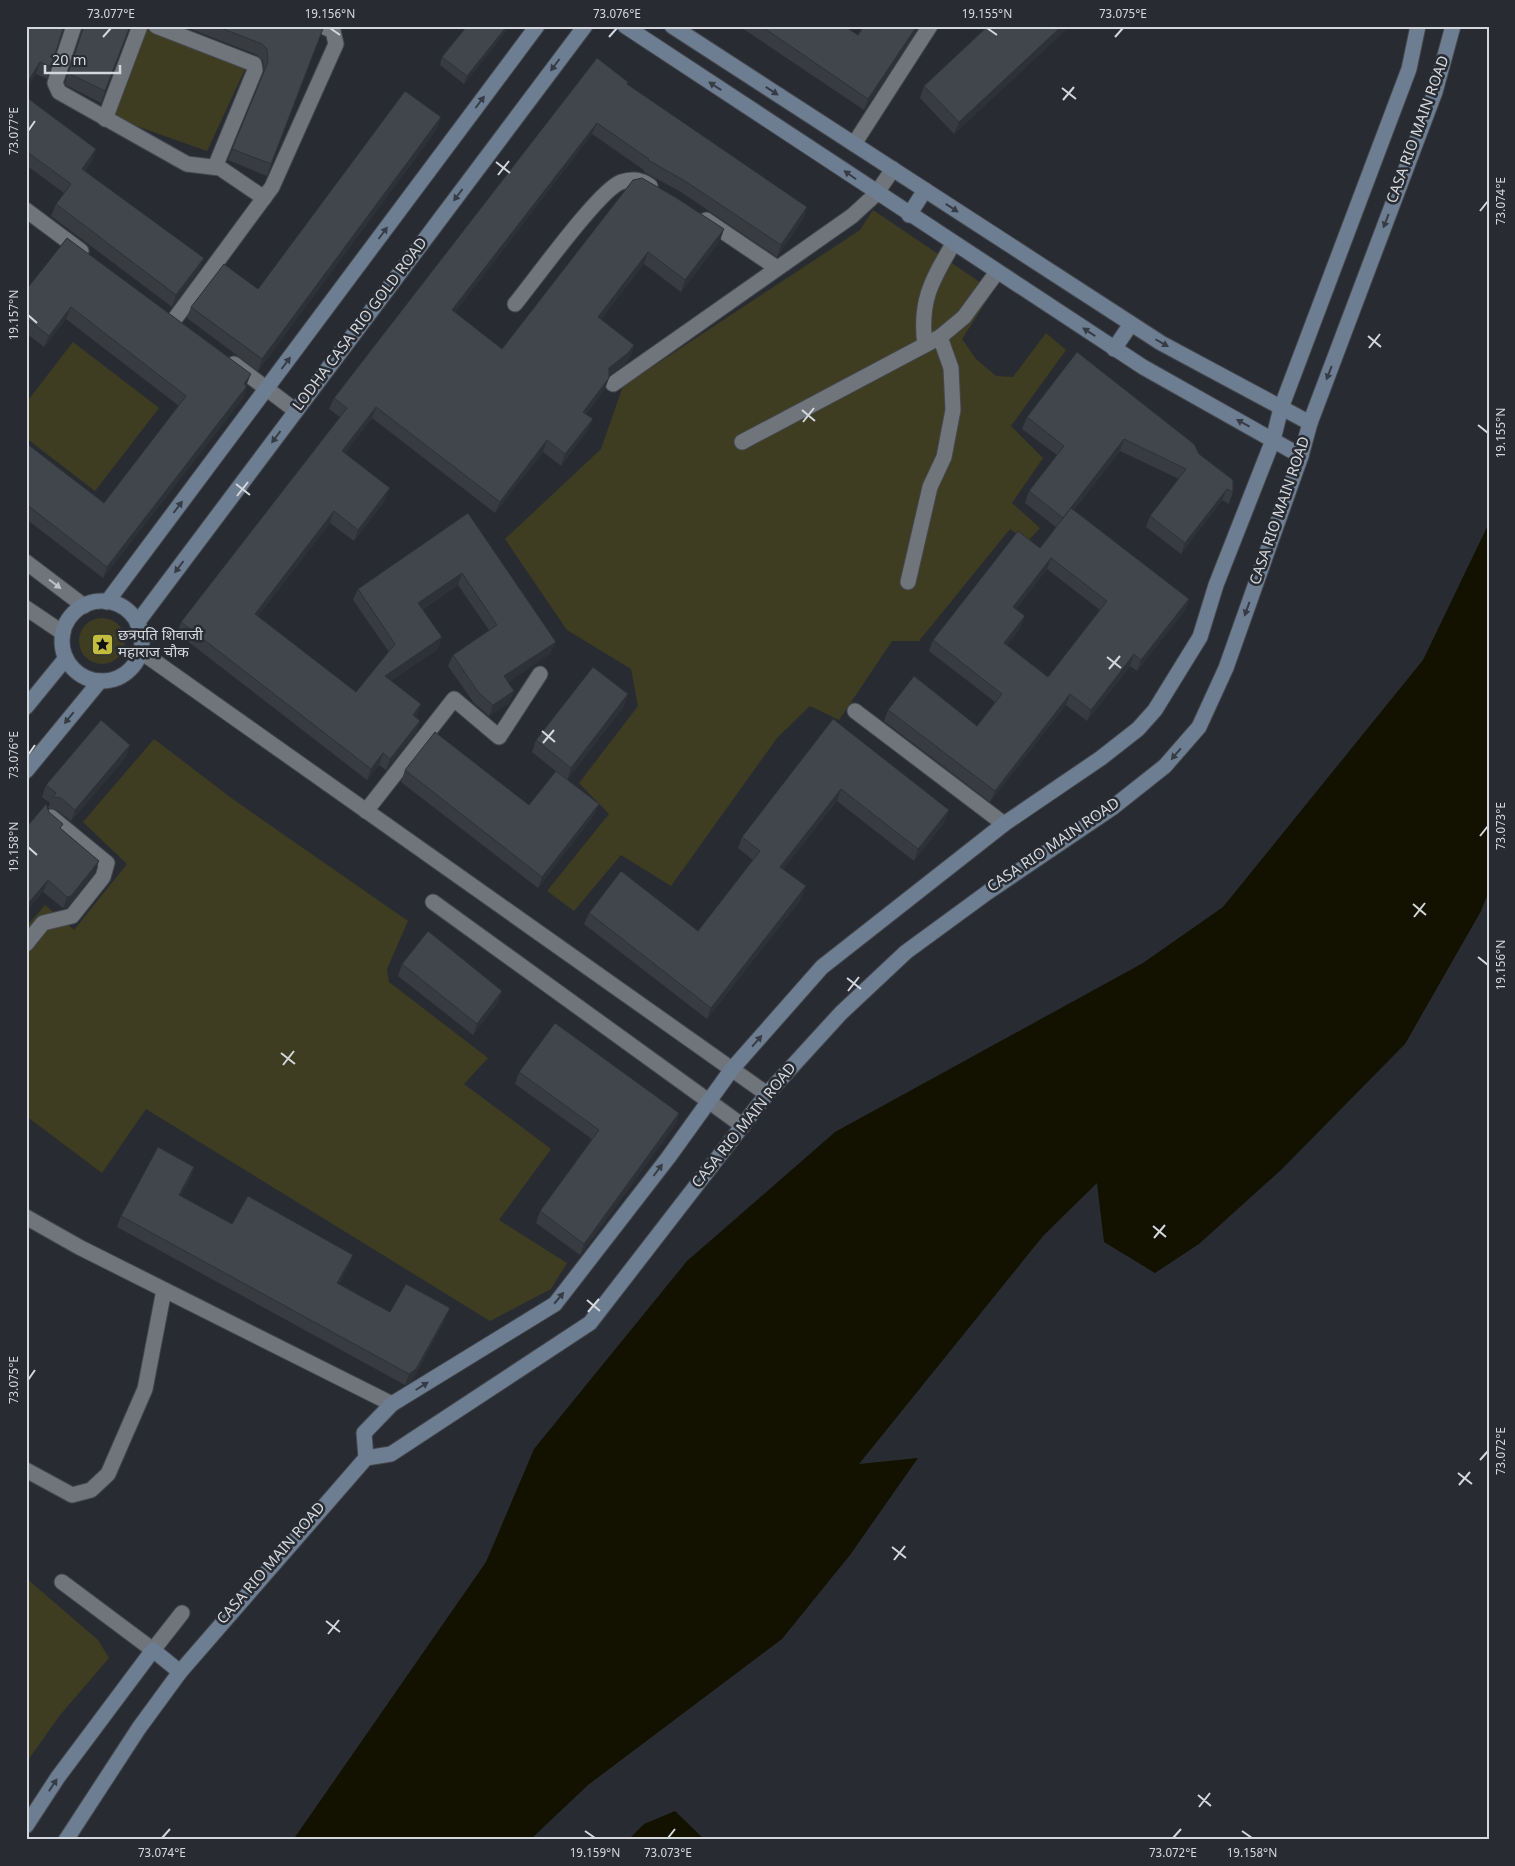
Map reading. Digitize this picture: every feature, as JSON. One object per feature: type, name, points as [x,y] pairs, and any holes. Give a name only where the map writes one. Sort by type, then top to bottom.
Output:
[{"type":"street","points":[[74,26],[55,83],[59,92],[187,164],[220,168],[264,198]]},
{"type":"street","points":[[105,119],[140,26]]},
{"type":"street","points":[[156,26],[254,64],[255,70],[215,167]]},
{"type":"street","points":[[174,320],[272,187],[336,44],[332,31],[322,26]]},
{"type":"street","points":[[107,602],[537,26]]},
{"type":"street","name":"LODHA CASA RIO GOLD ROAD","points":[[137,624],[585,26]]},
{"type":"street","points":[[625,26],[876,194],[1114,349],[1301,456]]},
{"type":"street","points":[[672,26],[1161,343],[1310,423]]},
{"type":"street","points":[[854,144],[930,26]]},
{"type":"street","name":"CASA RIO MAIN ROAD","points":[[366,1458],[364,1433],[392,1404],[554,1304],[732,1069],[822,966],[1004,824],[1102,758],[1138,729],[1155,710],[1200,637],[1216,585],[1273,440],[1281,408],[1409,69],[1418,26]]},
{"type":"street","name":"CASA RIO MAIN ROAD","points":[[66,1840],[139,1728],[180,1672],[366,1458],[391,1454],[590,1323],[766,1094],[841,1013],[906,952],[988,892],[1119,802],[1165,766],[1199,727],[1226,668],[1301,456],[1310,423],[1435,92],[1453,26]]},
{"type":"street","points":[[613,384],[852,216],[876,194],[893,169]]},
{"type":"street","points":[[515,304],[599,199],[620,183],[639,180],[661,192]]},
{"type":"street","points":[[908,215],[925,190]]},
{"type":"street","points":[[26,210],[94,260]]},
{"type":"street","points":[[692,211],[777,268]]},
{"type":"street","points":[[925,345],[922,322],[925,302],[938,269],[953,244]]},
{"type":"street","points":[[742,442],[940,337],[964,317],[996,272]]},
{"type":"street","points":[[161,310],[190,331]]},
{"type":"street","points":[[1114,349],[1131,324]]},
{"type":"street","points":[[908,582],[930,487],[944,457],[953,410],[951,368],[940,337]]},
{"type":"street","points":[[220,354],[296,411]]},
{"type":"street","points":[[26,562],[84,606]]},
{"type":"street","points":[[107,602],[124,608],[137,624],[142,643],[140,651],[132,668],[122,676],[100,681],[82,676],[66,658],[62,644],[62,633],[68,620],[76,610],[84,606],[107,602]]},
{"type":"street","points":[[26,608],[62,633]]},
{"type":"street","points":[[140,651],[766,1094]]},
{"type":"street","points":[[26,707],[66,658]]},
{"type":"street","points":[[366,810],[454,699],[499,737],[540,674]]},
{"type":"street","points":[[26,771],[100,681]]},
{"type":"street","points":[[855,711],[1004,824]]},
{"type":"street","points":[[26,944],[43,924],[72,916],[103,877],[107,863],[50,817]]},
{"type":"street","points":[[433,902],[743,1126]]},
{"type":"street","points":[[26,1217],[164,1290],[392,1404]]},
{"type":"street","points":[[26,1470],[72,1495],[91,1490],[108,1474],[145,1389],[164,1290]]},
{"type":"street","points":[[62,1582],[180,1672]]},
{"type":"street","points":[[26,1826],[58,1777],[182,1613]]},
{"type":"shaded area","points":[[145,28],[246,67],[207,151],[114,118]]},
{"type":"shaded area","points":[[873,210],[993,291],[962,339],[976,359],[996,376],[1013,377],[1046,333],[1066,350],[1011,426],[1043,458],[1012,503],[1040,528],[1027,542],[1010,529],[919,641],[892,641],[839,720],[810,706],[777,738],[671,886],[621,855],[574,911],[547,891],[609,814],[579,783],[638,706],[631,669],[567,630],[505,539],[601,449],[623,386],[860,230]]},
{"type":"shaded area","points":[[73,342],[159,408],[95,491],[26,438],[26,403]]},
{"type":"shaded area","points":[[1489,523],[1489,891],[1481,911],[1405,1044],[1281,1170],[1199,1244],[1155,1273],[1104,1242],[1097,1183],[1043,1236],[859,1464],[918,1458],[850,1555],[782,1639],[588,1785],[530,1840],[293,1840],[486,1562],[534,1449],[687,1261],[835,1132],[1143,963],[1223,907],[1423,660]]},
{"type":"shaded area","points":[[102,618],[115,622],[121,628],[125,641],[121,654],[115,660],[102,664],[89,660],[83,654],[79,641],[83,628],[89,622]]},
{"type":"shaded area","points":[[154,739],[234,800],[408,921],[387,969],[389,982],[488,1058],[464,1084],[551,1149],[499,1220],[567,1263],[551,1289],[490,1321],[146,1109],[102,1173],[26,1116],[26,927],[45,905],[74,930],[127,864],[83,822]]},
{"type":"shaded area","points":[[26,1578],[98,1640],[109,1658],[60,1715],[26,1763]]},
{"type":"shaded area","points":[[675,1811],[705,1840],[628,1840],[644,1824]]},
{"type":"building","points":[[26,26],[64,26],[51,67],[40,62],[26,85]]},
{"type":"building","points":[[84,26],[130,26],[105,91],[70,74],[69,71]]},
{"type":"building","points":[[216,26],[324,26],[271,164],[232,149],[268,62],[267,49],[262,44]]},
{"type":"building","points":[[467,26],[507,26],[467,76],[442,57]]},
{"type":"building","points":[[761,26],[844,26],[858,35],[864,26],[917,26],[868,99]]},
{"type":"building","points":[[988,26],[1062,26],[959,122],[924,86]]},
{"type":"building","points":[[597,58],[628,82],[627,84],[807,207],[781,245],[685,181],[648,160],[597,123],[452,310],[502,349],[633,180],[642,178],[724,229],[685,280],[648,252],[598,317],[634,345],[628,353],[609,368],[609,378],[583,412],[593,419],[565,454],[547,440],[500,502],[376,407],[342,451],[390,488],[358,530],[334,511],[255,614],[356,692],[395,644],[358,589],[468,513],[556,642],[504,676],[514,691],[493,705],[478,692],[453,655],[497,625],[462,573],[418,603],[442,637],[385,676],[421,704],[413,715],[420,721],[390,759],[383,753],[371,769],[181,622],[347,408],[334,398]]},
{"type":"building","points":[[405,91],[441,117],[262,359],[191,307],[224,264],[258,289]]},
{"type":"building","points":[[26,97],[96,149],[82,169],[204,258],[176,295],[56,204],[71,184],[26,151]]},
{"type":"building","points":[[67,238],[251,374],[244,384],[247,386],[107,567],[26,504],[26,443],[104,503],[186,396],[71,307],[49,336],[26,318],[26,290]]},
{"type":"building","points":[[1077,352],[1194,444],[1199,454],[1233,480],[1233,492],[1227,489],[1185,543],[1150,516],[1186,469],[1124,439],[1063,518],[1029,491],[1064,446],[1027,417]]},
{"type":"building","points":[[1071,508],[1189,599],[1141,660],[1134,654],[1091,710],[1070,694],[995,791],[888,710],[914,676],[977,726],[1002,694],[933,640],[1018,531],[1040,548]],"holes":[[[1051,558],[1107,601],[1048,677],[1004,643],[1025,616],[1013,607]]]},
{"type":"building","points":[[593,667],[628,694],[571,768],[536,740]]},
{"type":"building","points":[[833,719],[949,810],[918,849],[841,789],[780,867],[806,886],[711,1008],[589,913],[621,871],[698,931],[760,851],[742,837]]},
{"type":"building","points":[[101,720],[130,745],[75,810],[61,798],[53,797],[56,793],[46,785]]},
{"type":"building","points":[[435,732],[529,805],[556,771],[599,804],[542,877],[405,770]]},
{"type":"building","points":[[46,804],[49,812],[63,824],[60,828],[99,861],[71,896],[67,897],[48,880],[26,906],[26,828]]},
{"type":"building","points":[[428,931],[502,991],[477,1024],[402,964]]},
{"type":"building","points":[[555,1023],[679,1113],[584,1244],[540,1211],[599,1130],[519,1072]]},
{"type":"building","points":[[158,1147],[194,1167],[179,1195],[232,1224],[248,1196],[353,1255],[337,1283],[364,1298],[390,1312],[406,1284],[450,1308],[416,1369],[409,1374],[121,1216]]},
{"type":"place","name":"छत्रपति शिवाजी महाराज चौक","points":[[102,645]]}]
